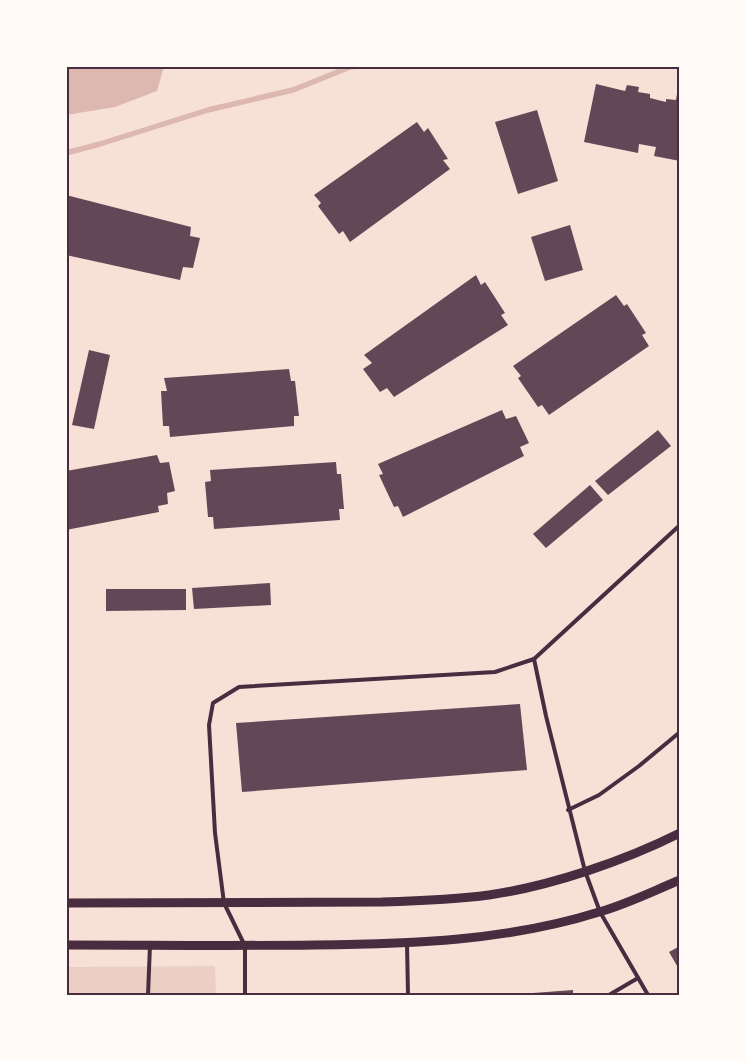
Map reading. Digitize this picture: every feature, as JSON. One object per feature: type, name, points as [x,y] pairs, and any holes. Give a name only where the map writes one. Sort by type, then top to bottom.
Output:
[{"type":"street","points":[[66,903],[382,902],[489,894],[537,885],[628,857],[680,833]]},
{"type":"street","points":[[66,945],[245,946],[407,944],[480,938],[568,921],[600,912],[635,900],[680,880]]},
{"type":"lane","points":[[245,995],[245,946],[224,903],[215,832],[209,735],[213,703],[239,687],[496,672],[534,659],[680,525]]},
{"type":"lane","points":[[534,659],[568,810],[584,871],[600,912],[648,995]]},
{"type":"lane","points":[[568,810],[599,795],[639,766],[680,732]]},
{"type":"lane","points":[[407,944],[408,995]]},
{"type":"lane","points":[[148,995],[150,945]]},
{"type":"lane","points":[[609,995],[638,978]]},
{"type":"shaded area","points":[[66,66],[164,66],[157,91],[115,107],[66,115]]},
{"type":"shaded area","points":[[215,966],[216,995],[66,995],[66,967]]},
{"type":"building","points":[[596,84],[625,91],[627,85],[639,87],[638,92],[650,94],[650,98],[666,102],[666,99],[676,100],[677,94],[680,94],[680,161],[654,156],[656,147],[639,144],[638,153],[584,142]]},
{"type":"building","points":[[537,110],[558,181],[518,194],[495,122]]},
{"type":"building","points":[[417,122],[424,132],[428,128],[448,159],[443,160],[450,169],[350,242],[343,231],[339,234],[318,206],[321,203],[314,195]]},
{"type":"building","points":[[66,195],[191,227],[190,236],[200,238],[193,268],[183,267],[180,280],[66,255]]},
{"type":"building","points":[[570,225],[583,270],[545,281],[531,237]]},
{"type":"building","points":[[476,275],[481,285],[485,282],[505,313],[501,315],[508,325],[394,397],[387,388],[380,392],[363,369],[372,363],[364,355]]},
{"type":"building","points":[[616,295],[624,306],[627,304],[646,333],[642,335],[649,346],[549,415],[542,405],[538,407],[518,378],[521,376],[513,366]]},
{"type":"building","points":[[89,350],[110,355],[94,429],[72,425]]},
{"type":"building","points":[[289,369],[291,381],[295,381],[299,416],[294,416],[294,426],[170,437],[169,426],[163,426],[161,391],[167,391],[164,378]]},
{"type":"building","points":[[502,410],[506,419],[516,416],[529,443],[520,447],[524,456],[403,517],[398,506],[394,507],[379,475],[383,474],[378,464]]},
{"type":"building","points":[[658,430],[671,446],[608,495],[595,481]]},
{"type":"building","points":[[157,455],[160,463],[169,462],[175,491],[167,493],[168,504],[158,506],[159,512],[66,530],[66,471]]},
{"type":"building","points":[[336,462],[337,474],[341,474],[344,509],[339,509],[340,520],[214,529],[213,517],[208,517],[205,482],[211,481],[210,470]]},
{"type":"building","points":[[590,485],[603,500],[546,548],[533,534]]},
{"type":"building","points":[[270,583],[271,605],[194,609],[192,588]]},
{"type":"building","points":[[106,589],[186,589],[186,610],[106,611]]},
{"type":"building","points":[[520,704],[527,770],[242,792],[236,723]]},
{"type":"building","points":[[680,946],[680,971],[669,952]]},
{"type":"building","points":[[573,990],[573,995],[534,995],[533,993]]},
{"type":"waterway","points":[[66,153],[208,110],[293,90],[350,67],[357,66]]}]
